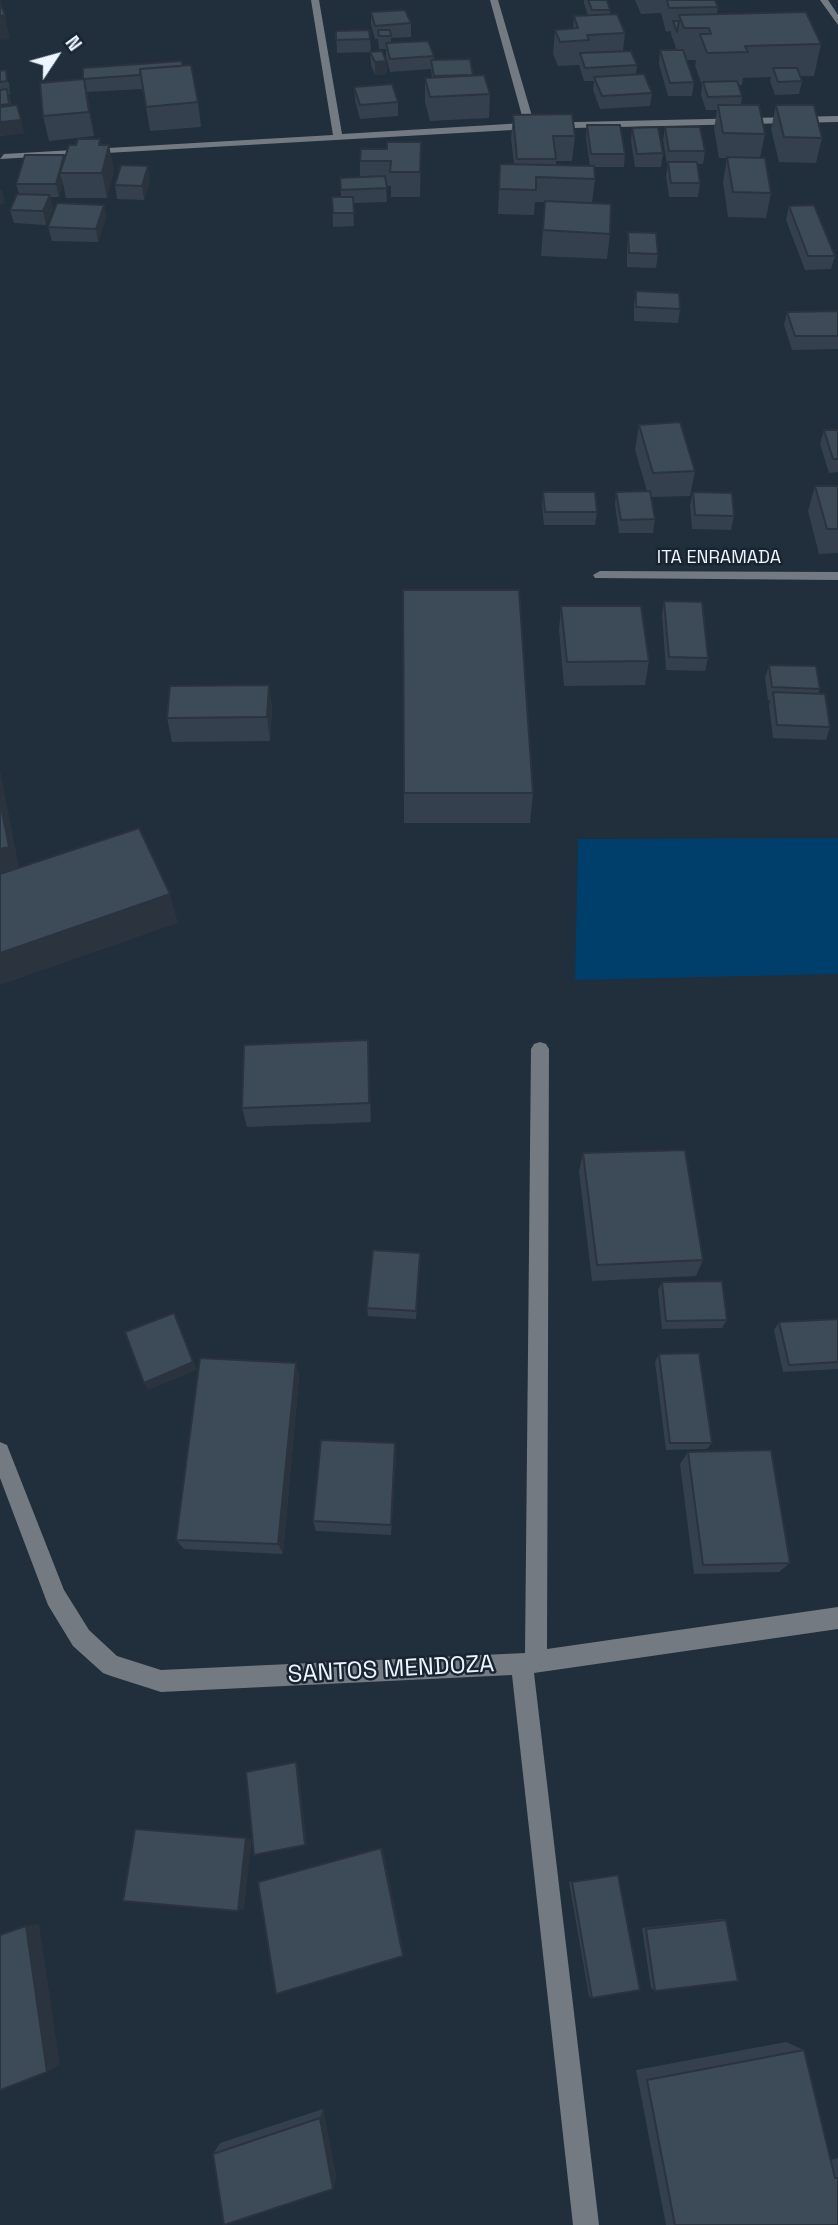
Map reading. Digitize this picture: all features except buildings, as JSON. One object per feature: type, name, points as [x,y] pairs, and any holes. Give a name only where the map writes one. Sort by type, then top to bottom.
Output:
[{"type":"street","points":[[315,0],[338,137]]},
{"type":"street","points":[[494,0],[530,126]]},
{"type":"street","points":[[824,0],[838,22]]},
{"type":"street","points":[[4,157],[530,126],[838,120]]},
{"type":"street","name":"ITA ENRAMADA","points":[[600,575],[838,576]]},
{"type":"street","points":[[540,1049],[529,1663],[838,1618]]},
{"type":"street","name":"SANTOS MENDOZA","points":[[0,1452],[56,1597],[81,1638],[111,1665],[161,1681],[529,1663],[586,2225]]},
{"type":"shaded area","points":[[838,838],[838,974],[575,980],[578,839]]}]
